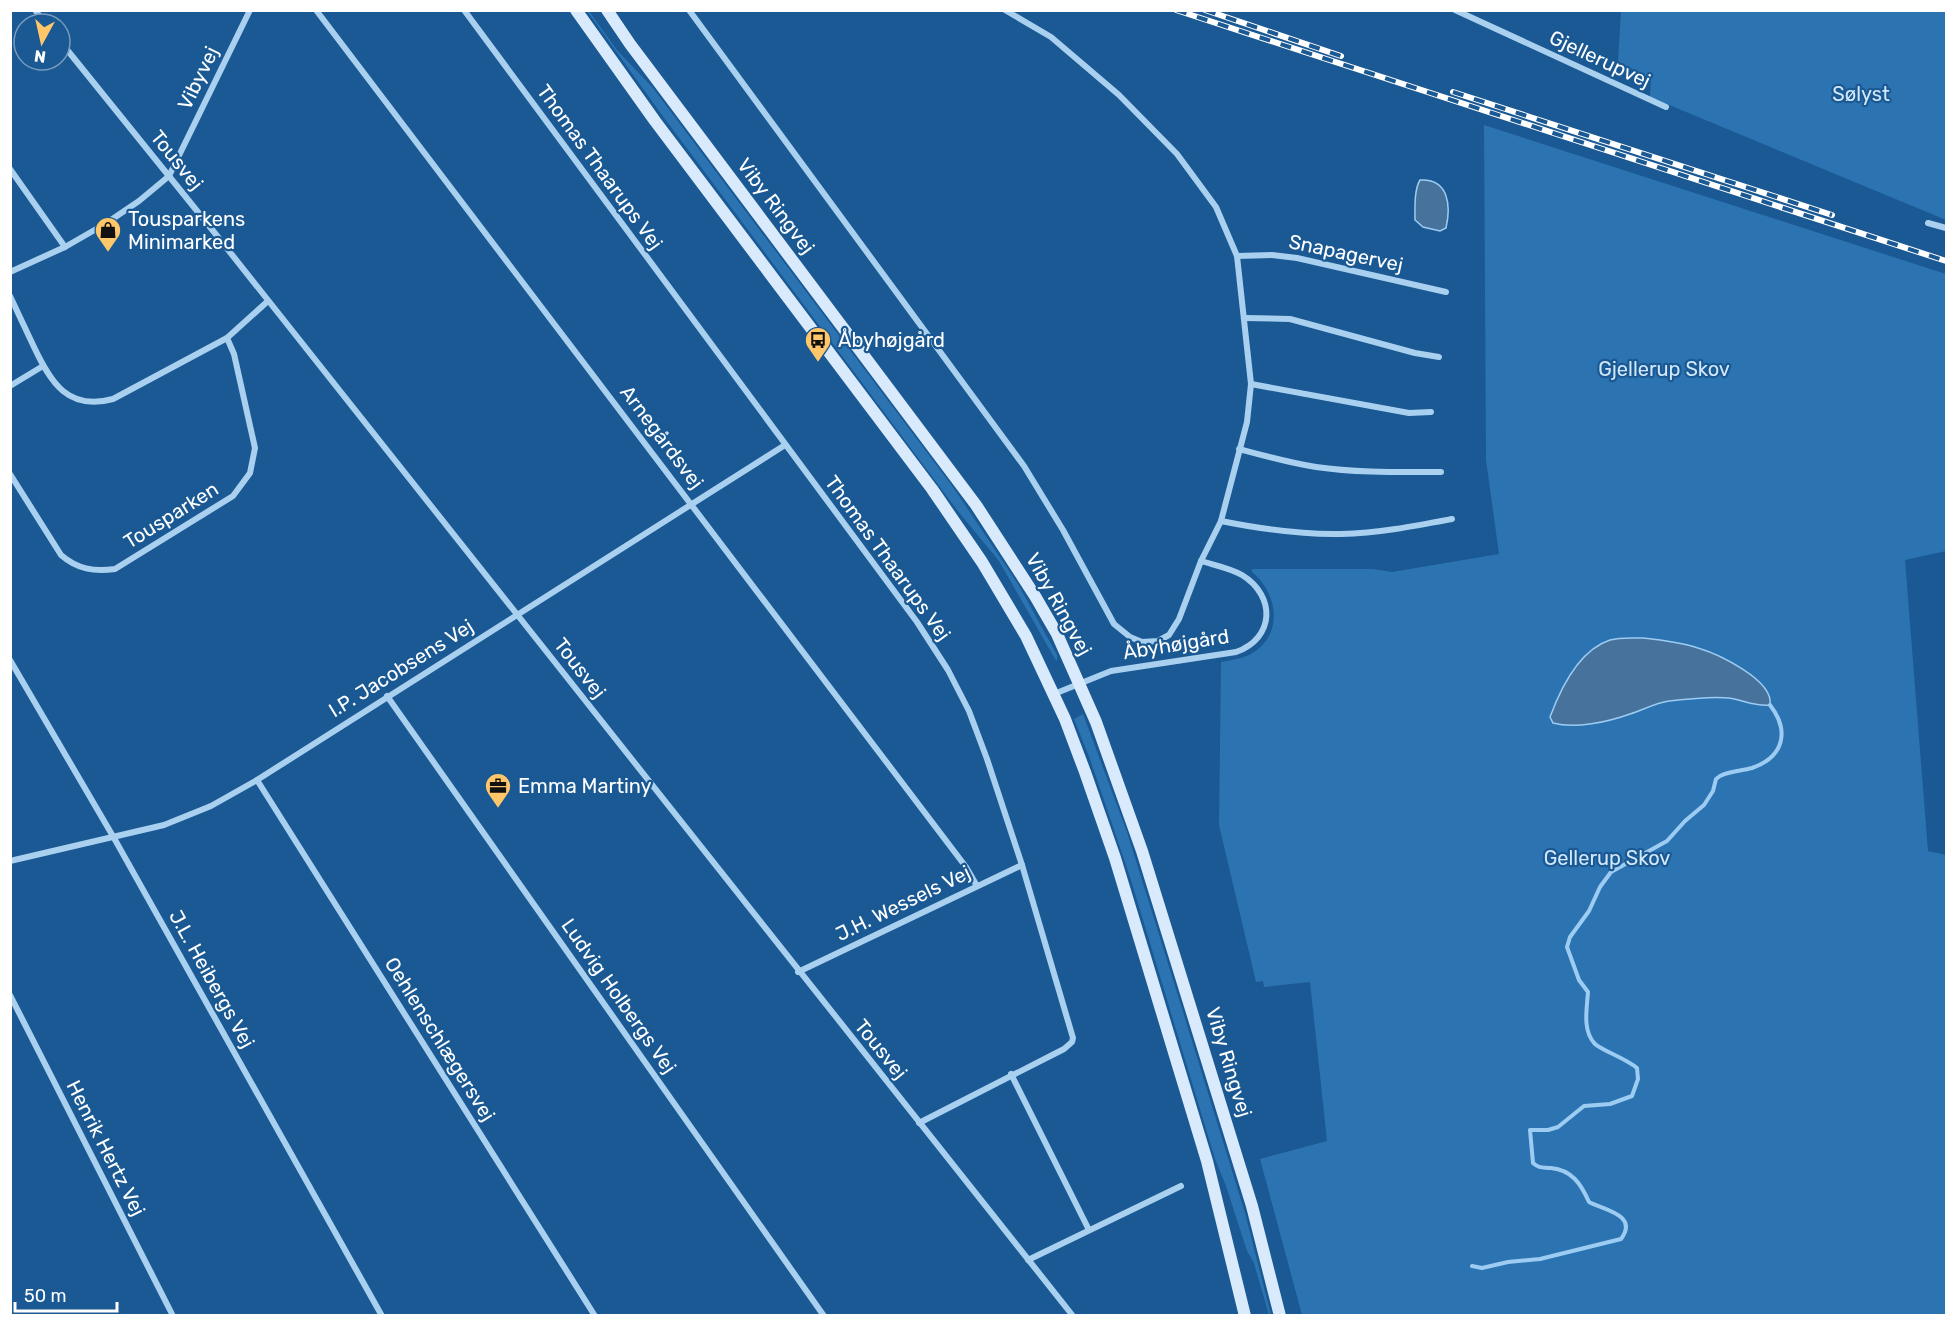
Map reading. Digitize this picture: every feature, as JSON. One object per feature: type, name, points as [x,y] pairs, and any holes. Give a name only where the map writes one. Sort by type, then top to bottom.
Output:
[{"type":"main road","points":[[576,10],[656,122],[954,520],[1011,609],[1054,694],[1101,817],[1207,1161],[1245,1316]]},
{"type":"main road","name":"Viby Ringvej","points":[[607,10],[630,44],[976,505],[1041,605],[1057,634],[1112,764],[1143,851],[1246,1185],[1280,1316]]},
{"type":"street","name":"Vibyvej","points":[[10,272],[65,247],[105,224],[139,201],[169,176],[250,10]]},
{"type":"street","name":"Arnegårdsvej","points":[[316,10],[692,503],[966,867],[977,886]]},
{"type":"street","name":"Thomas Thaarups Vej","points":[[464,10],[917,622],[948,669],[969,711],[984,749],[1022,866],[1073,1038],[1064,1049],[1011,1074],[919,1123]]},
{"type":"street","name":"Åbyhøjgård","points":[[689,10],[1024,466],[1063,530],[1114,624],[1130,637],[1142,642],[1158,641],[1169,635],[1179,619],[1201,561],[1221,521],[1247,422],[1251,384],[1237,256],[1216,207],[1178,154],[1119,95],[1051,37],[1005,10]]},
{"type":"street","name":"Gjellerupvej","points":[[1455,10],[1666,107]]},
{"type":"street","name":"Tousvej","points":[[72,57],[1073,1316]]},
{"type":"street","points":[[10,169],[65,247]]},
{"type":"street","points":[[1928,223],[1947,228]]},
{"type":"street","name":"Snapagervej","points":[[1237,256],[1272,255],[1297,258],[1446,292]]},
{"type":"street","points":[[10,296],[54,384],[76,400],[101,402],[113,399],[227,338],[268,301]]},
{"type":"street","points":[[1245,318],[1290,319],[1414,353],[1439,357]]},
{"type":"street","name":"Tousparken","points":[[10,474],[61,555],[70,563],[94,571],[115,569],[233,496],[250,473],[255,448],[234,354],[227,338]]},
{"type":"street","points":[[10,386],[43,366]]},
{"type":"street","points":[[1251,384],[1409,412],[1431,412]]},
{"type":"street","name":"I.P. Jacobsens Vej","points":[[10,861],[164,825],[202,810],[257,780],[785,445]]},
{"type":"street","points":[[1239,449],[1276,460],[1316,467],[1441,472]]},
{"type":"street","points":[[1221,521],[1263,530],[1341,534],[1394,530],[1452,519]]},
{"type":"street","name":"Åbyhøjgård","points":[[1054,694],[1111,671],[1236,651],[1255,642],[1265,624],[1266,604],[1262,594],[1241,574],[1201,561]]},
{"type":"street","name":"J.L. Heibergs Vej","points":[[10,660],[114,838],[382,1316]]},
{"type":"street","name":"Ludvig Holbergs Vej","points":[[387,696],[824,1316]]},
{"type":"street","name":"Oehlenschlægersvej","points":[[257,780],[595,1316]]},
{"type":"street","name":"J.H. Wessels Vej","points":[[798,972],[1022,866]]},
{"type":"street","name":"Henrik Hertz Vej","points":[[10,995],[173,1316]]},
{"type":"street","points":[[1011,1074],[1089,1230]]},
{"type":"street","points":[[1028,1260],[1181,1186]]},
{"type":"green space","points":[[587,11],[617,50],[653,88],[953,487],[1018,584],[1057,655],[1057,661],[999,561],[957,510]]},
{"type":"green space","name":"Sølyst","points":[[1621,11],[1946,11],[1946,220],[1650,97],[1651,79],[1618,62]]},
{"type":"green space","name":"Gjellerup Skov","points":[[1484,125],[1946,274],[1946,551],[1905,560],[1928,851],[1946,855],[1946,1315],[1302,1315],[1260,1159],[1327,1141],[1310,982],[1264,987],[1263,981],[1256,982],[1219,825],[1221,662],[1249,655],[1268,638],[1272,627],[1274,615],[1272,603],[1268,592],[1252,569],[1373,569],[1392,572],[1499,554],[1486,460]]},
{"type":"green space","points":[[1083,714],[1127,832],[1245,1213],[1271,1315],[1269,1315],[1254,1263],[1247,1251],[1215,1159],[1131,880],[1074,719]]},
{"type":"shaded area","points":[[1420,180],[1437,184],[1446,195],[1448,220],[1446,228],[1440,231],[1423,227],[1415,220],[1416,194]]},
{"type":"shaded area","points":[[1643,638],[1691,646],[1731,662],[1763,686],[1769,696],[1770,705],[1715,697],[1664,702],[1602,722],[1581,725],[1553,723],[1550,717],[1565,683],[1589,652],[1610,640]]},
{"type":"waterway","points":[[1472,1266],[1482,1268],[1508,1262],[1540,1259],[1621,1239],[1626,1224],[1623,1219],[1589,1202],[1583,1189],[1570,1175],[1558,1169],[1539,1167],[1533,1163],[1530,1130],[1548,1130],[1558,1127],[1584,1106],[1610,1104],[1632,1096],[1638,1079],[1637,1068],[1599,1047],[1591,1039],[1586,1019],[1588,992],[1579,980],[1567,947],[1570,937],[1589,911],[1600,887],[1611,872],[1667,841],[1704,805],[1713,791],[1716,779],[1720,776],[1763,763],[1777,750],[1782,733],[1770,705]]},
{"type":"railway","points":[[1176,10],[1946,261]]},
{"type":"railway","points":[[1205,10],[1341,56]]},
{"type":"railway","points":[[1453,92],[1832,215]]},
{"type":"place","name":"Tousparkens Minimarked","points":[[108,253]]},
{"type":"place","name":"Åbyhøjgård","points":[[818,363]]},
{"type":"place","name":"Emma Martiny","points":[[498,809]]},
{"type":"park label","name":"Gellerup Skov","points":[[1607,858]]}]
